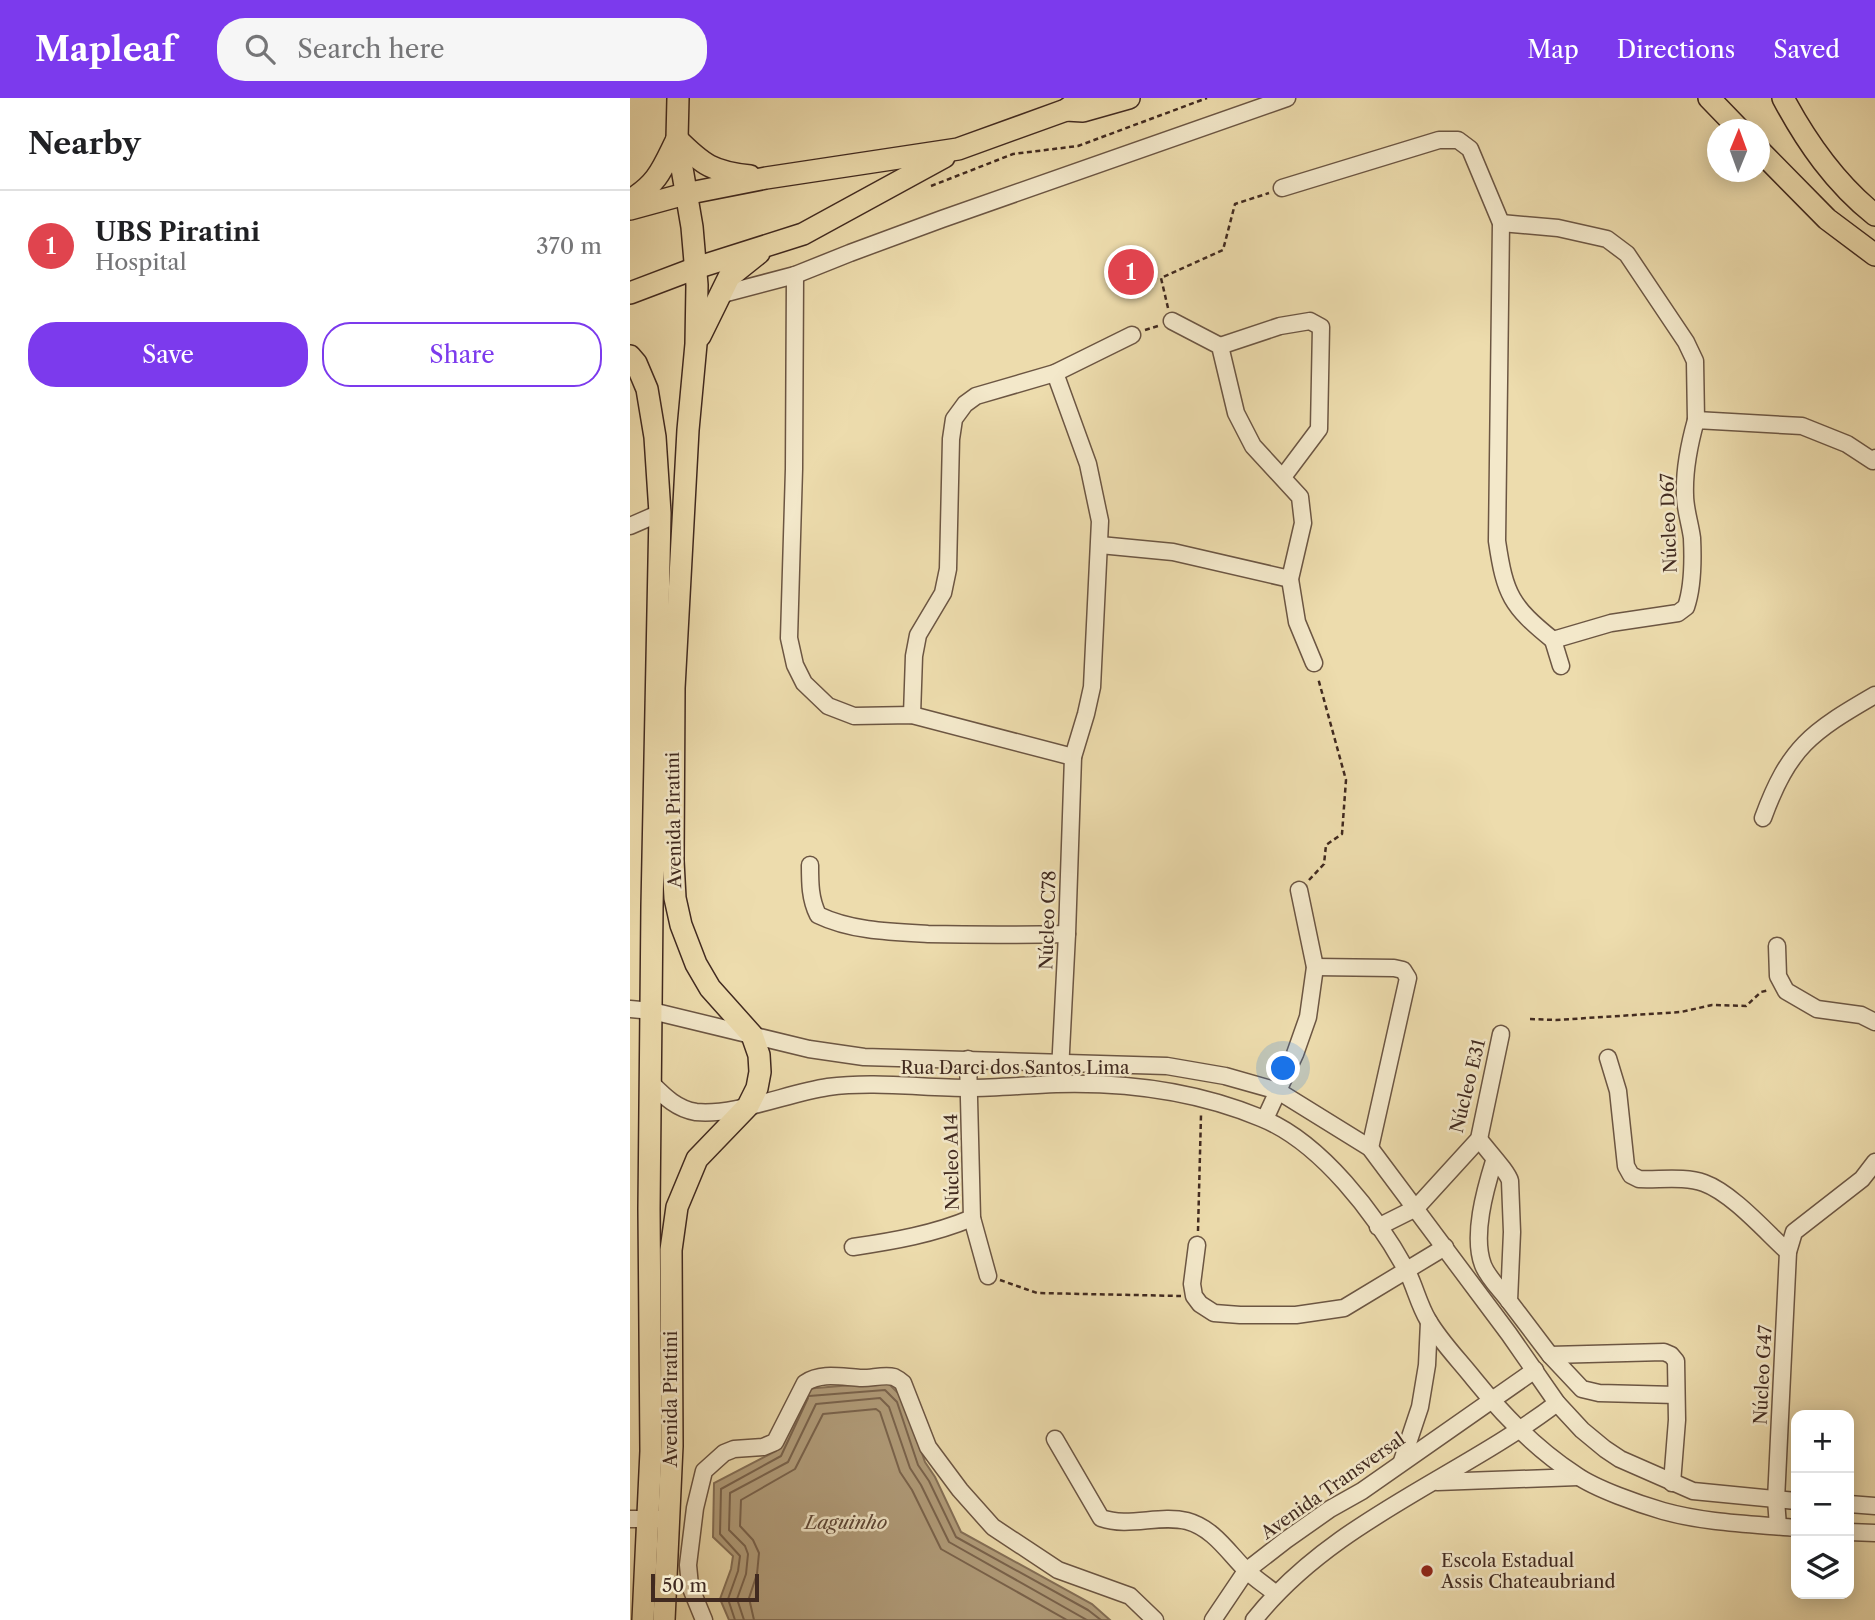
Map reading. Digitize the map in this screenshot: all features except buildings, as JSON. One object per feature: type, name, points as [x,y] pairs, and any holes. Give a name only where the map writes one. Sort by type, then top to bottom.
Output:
[{"type":"main road","name":"Avenida Piratini","points":[[664,1620],[649,1519],[672,1446],[671,1250],[677,1207],[697,1159],[748,1105],[757,1088],[760,1072],[759,1055],[752,1035],[710,988],[700,970],[681,925],[675,898],[674,688],[688,430],[696,344],[696,268],[677,139],[678,98]]},
{"type":"main road","points":[[696,344],[729,277],[755,255],[803,234],[958,149],[1074,104],[1083,111],[1129,98]]},
{"type":"main road","points":[[1709,98],[1729,119]]},
{"type":"main road","points":[[1783,98],[1823,164],[1855,199],[1875,215]]},
{"type":"main road","points":[[630,200],[656,180],[677,139],[707,166],[722,172],[766,178]]},
{"type":"main road","points":[[630,209],[685,194],[766,178],[958,149]]},
{"type":"main road","points":[[1770,161],[1827,219],[1875,255]]},
{"type":"main road","points":[[655,204],[671,210],[692,227]]},
{"type":"main road","points":[[630,293],[696,268],[803,234]]},
{"type":"main road","name":"Avenida Piratini","points":[[630,356],[636,363],[647,389],[655,437],[660,513],[654,738],[649,1209],[651,1451],[643,1620]]},
{"type":"main road","points":[[655,437],[688,430]]},
{"type":"street","points":[[719,295],[795,275],[908,232],[1287,98]]},
{"type":"street","points":[[1282,188],[1439,140],[1458,140],[1470,149],[1501,223],[1499,552],[1502,575],[1513,602],[1553,640],[1561,666]]},
{"type":"street","points":[[1501,223],[1558,228],[1607,239],[1627,254],[1686,342],[1695,361],[1696,420],[1802,426],[1847,444],[1874,460]]},
{"type":"street","points":[[795,275],[794,469],[789,638],[795,665],[804,683],[828,706],[854,716],[912,715],[1073,757]]},
{"type":"street","points":[[1172,321],[1220,346],[1280,326],[1310,321],[1321,327],[1319,429],[1283,477]]},
{"type":"street","points":[[912,715],[914,656],[918,635],[943,593],[948,569],[950,439],[954,419],[965,404],[976,396],[1055,373],[1132,335]]},
{"type":"street","points":[[1220,346],[1236,413],[1253,446],[1300,497],[1303,523],[1290,579],[1297,622],[1314,663]]},
{"type":"street","name":"Núcleo C78","points":[[1055,373],[1091,474],[1100,522],[1092,687],[1073,757],[1060,1084]]},
{"type":"street","name":"Núcleo D67","points":[[1553,640],[1612,623],[1678,613],[1686,607],[1690,587],[1692,538],[1685,496],[1686,473],[1688,447],[1696,420]]},
{"type":"street","points":[[630,526],[660,513]]},
{"type":"street","points":[[1100,545],[1173,552],[1290,579]]},
{"type":"street","points":[[1763,818],[1782,774],[1804,742],[1875,695]]},
{"type":"street","points":[[810,865],[810,888],[814,906],[818,915],[834,923],[891,932],[980,936],[1068,934]]},
{"type":"street","points":[[1265,1119],[1308,1017],[1315,967],[1299,890]]},
{"type":"street","points":[[1777,946],[1778,976],[1783,988],[1817,1009],[1861,1015],[1875,1023]]},
{"type":"street","points":[[1315,967],[1394,968],[1403,970],[1408,978],[1370,1148]]},
{"type":"street","name":"Rua Darci dos Santos Lima","points":[[630,1009],[652,1011],[810,1049],[864,1057],[1167,1066],[1225,1076],[1278,1091],[1370,1148],[1535,1370],[1557,1404],[1605,1449],[1619,1460],[1671,1483],[1704,1493],[1791,1501]]},
{"type":"street","name":"Núcleo E31","points":[[1378,1227],[1416,1208],[1479,1139],[1501,1034]]},
{"type":"street","points":[[1608,1058],[1618,1091],[1626,1166],[1631,1175],[1639,1179],[1698,1182],[1709,1186],[1748,1214],[1788,1252]]},
{"type":"street","name":"Núcleo A14","points":[[968,1059],[972,1217],[988,1276]]},
{"type":"street","name":"Rua Darci dos Santos Lima","points":[[652,1084],[673,1104],[685,1110],[714,1112],[832,1087],[969,1088],[1060,1084],[1151,1088],[1202,1098],[1265,1119],[1327,1163],[1378,1227],[1406,1271],[1429,1322],[1491,1400],[1521,1430],[1578,1477],[1665,1511],[1742,1524],[1791,1527]]},
{"type":"street","points":[[1479,1139],[1494,1161],[1508,1174],[1511,1188],[1509,1301]]},
{"type":"street","points":[[1494,1161],[1484,1192],[1480,1254],[1483,1268],[1550,1355],[1582,1389],[1599,1393],[1676,1395]]},
{"type":"street","name":"Núcleo G47","points":[[1778,1526],[1776,1500],[1788,1252],[1794,1232],[1862,1179],[1875,1161]]},
{"type":"street","points":[[853,1247],[896,1241],[945,1229],[972,1217]]},
{"type":"street","points":[[1197,1245],[1192,1284],[1194,1296],[1200,1304],[1214,1313],[1296,1315],[1344,1308],[1445,1247]]},
{"type":"street","points":[[1402,1461],[1420,1407],[1427,1365],[1429,1322]]},
{"type":"street","points":[[1550,1355],[1664,1352],[1671,1355],[1676,1361],[1677,1419],[1671,1483]]},
{"type":"street","name":"Avenida Transversal","points":[[1213,1620],[1246,1571],[1314,1520],[1362,1491],[1535,1370]]},
{"type":"street","points":[[704,1620],[690,1586],[689,1555],[698,1487],[704,1471],[724,1453],[763,1447],[775,1442],[804,1383],[811,1378],[831,1376],[895,1377],[903,1383],[928,1447],[960,1490],[993,1527],[1058,1570],[1130,1596],[1155,1620]]},
{"type":"street","points":[[1254,1620],[1275,1593],[1335,1544],[1521,1430],[1557,1404]]},
{"type":"street","points":[[1055,1439],[1101,1518],[1112,1522],[1173,1519],[1189,1521],[1206,1530],[1227,1548],[1246,1571],[1275,1593]]},
{"type":"street","points":[[1434,1482],[1578,1477]]},
{"type":"street","points":[[1854,1504],[1875,1506]]},
{"type":"street","points":[[1314,1520],[1335,1544]]},
{"type":"street","points":[[1854,1532],[1875,1533]]},
{"type":"path","points":[[929,187],[1013,154],[1078,146],[1207,98]]},
{"type":"path","points":[[1132,335],[1172,321],[1161,278],[1223,250],[1235,204],[1282,188]]},
{"type":"path","points":[[1299,890],[1324,864],[1326,845],[1342,834],[1346,780],[1314,663]]},
{"type":"path","points":[[1530,1018],[1556,1020],[1681,1012],[1712,1005],[1746,1006],[1761,992],[1783,988]]},
{"type":"path","points":[[1197,1245],[1202,1098]]},
{"type":"path","points":[[988,1276],[1037,1293],[1194,1296]]},
{"type":"water","name":"Laguinho","points":[[887,1382],[903,1398],[925,1462],[961,1532],[1092,1604],[1110,1620],[729,1620],[720,1599],[733,1556],[713,1537],[714,1483],[776,1451],[805,1389]]},
{"type":"place","name":"UBS Piratini","points":[[1131,272]]},
{"type":"place","name":"Escola Estadual Assis Chateaubriand","points":[[1427,1571]]}]
